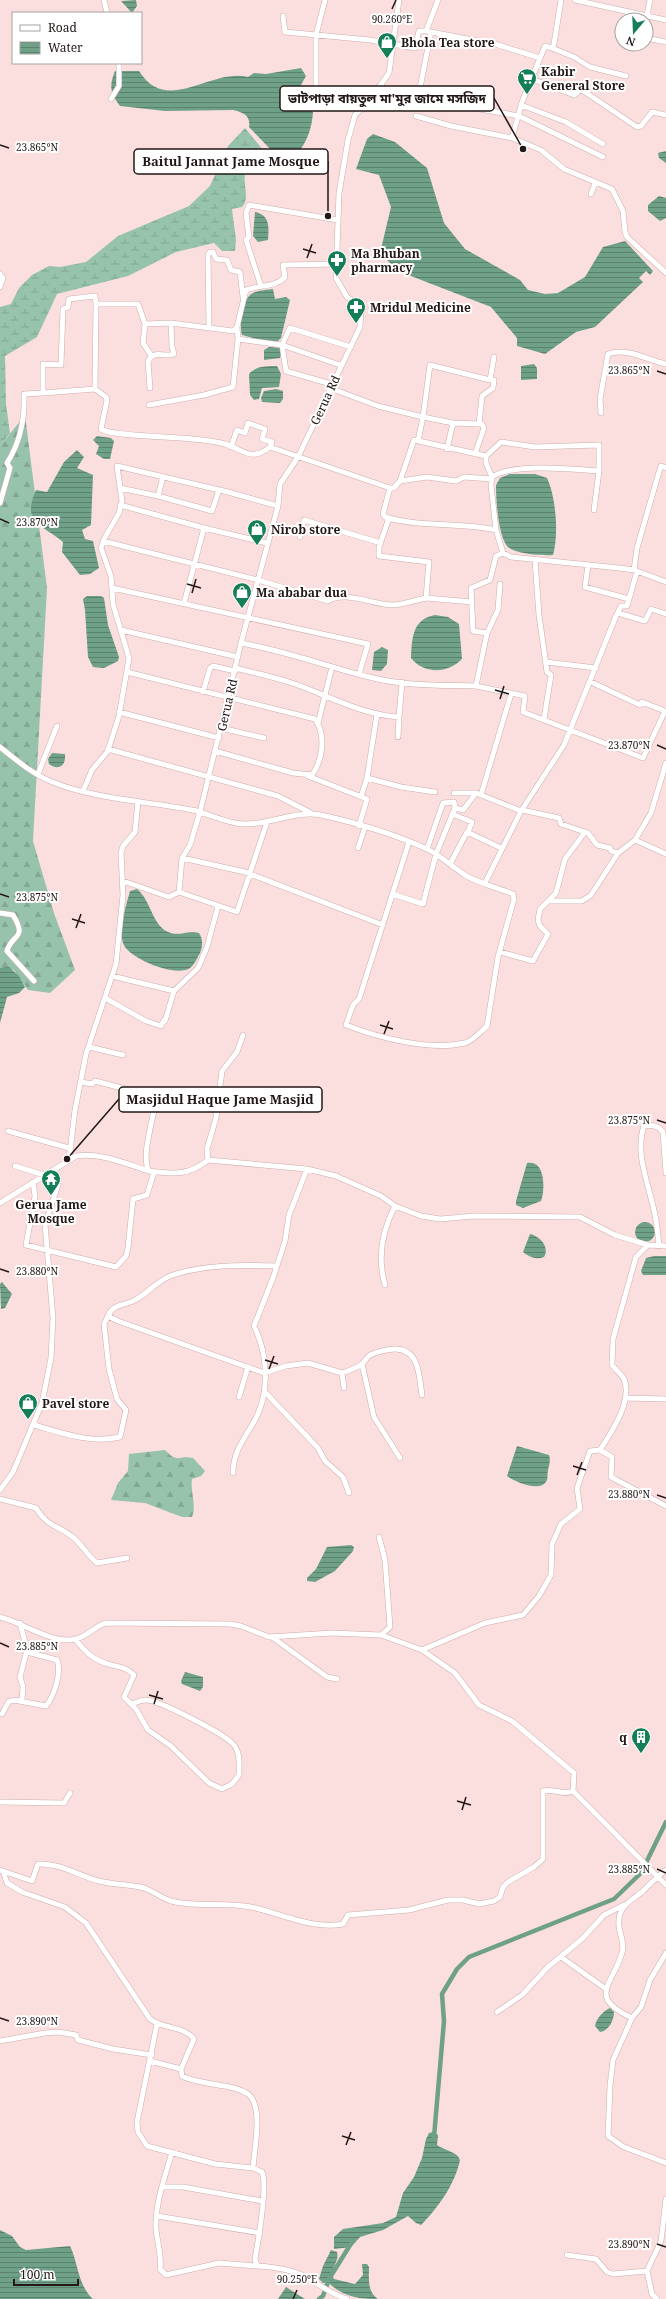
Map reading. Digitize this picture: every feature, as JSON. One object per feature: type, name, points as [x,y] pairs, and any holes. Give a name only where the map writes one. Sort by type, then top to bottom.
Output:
[{"type":"street","points":[[104,0],[108,12]]},
{"type":"street","points":[[325,0],[316,35],[316,92],[367,104]]},
{"type":"street","name":"Gerua Rd","points":[[182,858],[184,852],[190,845],[200,812],[222,728],[241,643],[278,506],[280,484],[298,457],[340,365],[351,347],[360,327],[362,313],[361,307],[346,297],[336,278],[339,193],[351,127],[355,115],[367,104],[389,73],[399,0]]},
{"type":"street","points":[[438,0],[428,32],[418,98],[519,116],[603,157]]},
{"type":"street","points":[[552,48],[560,0]]},
{"type":"street","points":[[575,0],[622,12]]},
{"type":"street","points":[[647,12],[650,0]]},
{"type":"street","points":[[284,16],[285,32],[370,40],[416,48],[419,31],[498,45],[540,58]]},
{"type":"street","points":[[654,19],[666,20]]},
{"type":"street","points":[[654,40],[666,42]]},
{"type":"street","points":[[512,138],[521,105],[545,46],[574,57],[590,67],[626,76]]},
{"type":"street","points":[[111,99],[119,86],[119,64]]},
{"type":"street","points":[[532,79],[574,95],[580,90],[585,92],[637,127],[641,126],[652,112],[666,115]]},
{"type":"street","points":[[378,87],[399,99]]},
{"type":"street","points":[[521,105],[566,122],[603,144]]},
{"type":"street","points":[[416,116],[451,126],[512,138],[540,150],[558,166],[613,190],[623,211],[625,232],[627,237],[666,273]]},
{"type":"street","points":[[591,194],[595,183]]},
{"type":"street","points":[[261,286],[246,240],[249,237],[246,213],[249,205],[338,220]]},
{"type":"street","points":[[209,327],[208,255],[210,252],[213,252],[216,259],[227,260],[231,270],[240,272],[244,297]]},
{"type":"street","points":[[148,405],[204,396],[233,387],[238,339],[237,327],[246,290],[280,282],[285,277],[283,265],[337,264]]},
{"type":"street","points":[[0,274],[3,278],[0,287]]},
{"type":"street","points":[[43,393],[43,364],[61,365],[63,309],[68,307],[69,299],[95,296],[95,389]]},
{"type":"street","points":[[96,304],[138,304],[145,324],[143,343],[151,355]]},
{"type":"street","points":[[145,324],[171,323],[233,331],[237,327]]},
{"type":"street","points":[[150,388],[148,361],[151,355],[156,353],[168,356],[174,354],[172,347],[171,323]]},
{"type":"street","points":[[351,347],[290,328],[282,345],[286,371],[330,386],[378,406],[453,424],[482,424],[484,428],[475,454]]},
{"type":"street","points":[[238,339],[282,345],[340,365]]},
{"type":"street","points":[[601,413],[600,399],[608,354],[616,351],[633,354],[666,364]]},
{"type":"street","points":[[479,424],[482,396],[493,388],[492,380],[494,357]]},
{"type":"street","points":[[418,441],[430,365],[500,381]]},
{"type":"street","points":[[0,503],[10,468],[7,463],[19,440],[23,424],[24,394],[95,389],[106,396],[107,400],[100,429],[103,431],[208,441],[232,447],[253,455],[263,452],[270,447],[272,442],[262,439],[265,429],[248,423],[245,433],[237,430],[232,447]]},
{"type":"street","points":[[447,448],[453,424]]},
{"type":"street","points":[[270,447],[390,488],[394,488],[400,481],[414,440],[486,456]]},
{"type":"street","points":[[594,510],[599,445],[535,447],[501,442],[486,456],[486,464],[492,478],[493,509],[496,530],[503,553],[511,557],[635,571],[666,582]]},
{"type":"street","points":[[83,791],[92,770],[108,749],[119,712],[129,658],[113,604],[111,576],[101,548],[103,541],[119,513],[120,488],[117,466],[219,490],[278,506]]},
{"type":"street","points":[[485,883],[521,810],[564,745],[618,613],[622,606],[627,606],[635,571],[637,548],[661,466],[666,468]]},
{"type":"street","points":[[400,481],[427,477],[452,481],[464,477],[492,478],[499,472],[514,469],[566,469],[598,471]]},
{"type":"street","points":[[158,496],[163,477]]},
{"type":"street","points":[[120,488],[158,496],[212,511],[219,490]]},
{"type":"street","points":[[390,488],[383,514],[388,518],[425,524],[482,527],[496,530]]},
{"type":"street","points":[[120,506],[267,543]]},
{"type":"street","points":[[388,518],[379,556],[429,562],[426,598]]},
{"type":"street","points":[[300,537],[304,520],[381,543]]},
{"type":"street","points":[[184,604],[204,528]]},
{"type":"street","points":[[103,541],[258,580],[328,601],[333,597],[393,605],[426,598],[472,602]]},
{"type":"street","points":[[487,633],[473,631],[471,588],[490,580],[496,556],[503,553]]},
{"type":"street","points":[[535,560],[539,615],[546,662],[548,672],[551,675],[544,719]]},
{"type":"street","points":[[588,565],[585,587],[629,599]]},
{"type":"street","points":[[476,686],[487,633],[498,610],[500,584]]},
{"type":"street","points":[[112,588],[248,619],[368,644],[360,674]]},
{"type":"street","points":[[618,613],[645,621],[651,609],[666,614]]},
{"type":"street","points":[[121,630],[238,657]]},
{"type":"street","points":[[241,643],[270,648],[360,674],[402,682],[476,686],[525,696],[523,712],[571,729],[643,758],[665,711],[642,702],[640,705],[590,682]]},
{"type":"street","points":[[546,662],[596,668]]},
{"type":"street","points":[[203,692],[210,668],[213,666],[235,669],[294,684],[376,714],[399,717]]},
{"type":"street","points":[[305,775],[312,775],[321,752],[321,734],[318,723],[332,667]]},
{"type":"street","points":[[127,672],[229,699],[315,719],[318,723]]},
{"type":"street","points":[[398,737],[402,682]]},
{"type":"street","points":[[455,808],[463,810],[478,794],[511,694]]},
{"type":"street","points":[[119,712],[219,738]]},
{"type":"street","points":[[361,796],[367,778],[376,714]]},
{"type":"street","points":[[38,774],[57,726]]},
{"type":"street","points":[[222,728],[264,738]]},
{"type":"street","points":[[1,748],[38,774],[61,785],[83,791],[200,812],[242,824],[267,822],[302,813],[312,813]]},
{"type":"street","points":[[108,749],[208,778],[278,796],[312,813],[362,826],[409,842],[436,854],[464,875],[514,895],[500,952],[487,1026],[467,1042],[442,1045],[416,1043],[368,1034],[346,1025],[353,1005],[359,998],[409,842]]},
{"type":"street","points":[[215,751],[305,775],[367,799],[358,848]]},
{"type":"street","points":[[548,901],[582,901],[591,895],[618,853],[636,840],[651,812],[666,763]]},
{"type":"street","points":[[367,778],[400,787],[435,792]]},
{"type":"street","points":[[454,793],[478,794],[521,810],[559,818],[562,824],[585,832],[597,845],[610,848],[611,851],[618,853]]},
{"type":"street","points":[[69,1160],[69,1148],[89,1047],[116,964],[123,881],[121,853],[125,843],[135,832],[138,801]]},
{"type":"street","points":[[392,894],[423,904],[436,854],[455,808],[454,802],[443,803],[427,849]]},
{"type":"street","points":[[450,864],[472,822],[452,814]]},
{"type":"street","points":[[123,881],[168,897],[179,892],[237,912],[267,822]]},
{"type":"street","points":[[468,832],[501,848]]},
{"type":"street","points":[[500,952],[533,961],[548,934],[540,926],[538,920],[540,909],[556,893],[565,859],[585,832]]},
{"type":"street","points":[[636,840],[666,854]]},
{"type":"street","points":[[179,892],[182,858],[250,874],[383,925]]},
{"type":"street","points":[[105,998],[146,1021],[161,1026],[164,1020],[166,1021],[174,991],[198,968],[207,947],[218,906]]},
{"type":"street","points":[[0,913],[13,915],[19,925],[20,933],[7,951],[34,981]]},
{"type":"street","points":[[112,976],[174,991]]},
{"type":"street","points":[[208,1160],[207,1149],[216,1118],[222,1071],[237,1052],[243,1035]]},
{"type":"street","points":[[89,1047],[123,1055]]},
{"type":"street","points":[[81,1082],[92,1084],[95,1081],[156,1097],[146,1154],[146,1165],[152,1172]]},
{"type":"street","points":[[659,1246],[655,1214],[643,1159],[641,1142],[644,1126],[653,1125],[659,1127],[662,1132],[666,1173]]},
{"type":"street","points":[[8,1131],[69,1148]]},
{"type":"street","points":[[0,1203],[69,1160],[86,1154],[152,1172],[185,1174],[199,1167],[208,1160],[307,1169],[336,1176],[381,1196],[395,1206],[421,1216],[440,1219],[474,1216],[580,1217],[615,1235],[648,1245],[666,1246]]},
{"type":"street","points":[[0,1490],[13,1472],[42,1403],[51,1358],[53,1318],[45,1224],[58,1185],[44,1175],[15,1166]]},
{"type":"street","points":[[233,1473],[235,1454],[261,1408],[265,1392],[263,1349],[254,1326],[277,1266],[285,1241],[289,1215],[307,1169]]},
{"type":"street","points":[[33,1182],[35,1196],[26,1245],[116,1267],[126,1256],[128,1248],[133,1199],[147,1195],[152,1172]]},
{"type":"street","points":[[385,1285],[381,1272],[382,1235],[385,1225],[395,1206]]},
{"type":"street","points":[[600,1450],[615,1428],[625,1398],[624,1379],[612,1365],[613,1339],[636,1257],[648,1245]]},
{"type":"street","points":[[34,1425],[87,1438],[108,1440],[120,1437],[126,1410],[117,1399],[109,1369],[104,1324],[109,1314],[118,1306],[132,1302],[145,1295],[153,1285],[188,1271],[232,1266],[277,1266]]},
{"type":"street","points":[[109,1314],[110,1317],[118,1321],[264,1373],[286,1366],[308,1363],[342,1373],[362,1364],[369,1356],[383,1350],[399,1349],[409,1353],[418,1366],[422,1396]]},
{"type":"street","points":[[362,1364],[374,1417],[400,1458]]},
{"type":"street","points":[[239,1397],[248,1367]]},
{"type":"street","points":[[342,1373],[344,1388]]},
{"type":"street","points":[[265,1392],[318,1448],[325,1461],[343,1477],[349,1493]]},
{"type":"street","points":[[625,1398],[666,1399]]},
{"type":"street","points":[[422,1650],[485,1623],[523,1615],[538,1596],[551,1575],[552,1544],[561,1524],[580,1509],[577,1488],[590,1452],[600,1450],[612,1457],[611,1477],[666,1506]]},
{"type":"street","points":[[0,1499],[36,1508],[41,1517],[52,1526],[73,1537],[86,1550],[89,1556],[97,1562],[127,1558]]},
{"type":"street","points":[[379,1537],[385,1560],[390,1627],[381,1635]]},
{"type":"street","points":[[0,1617],[20,1623],[49,1636],[75,1639],[106,1623],[230,1624],[241,1626],[272,1637],[327,1677],[337,1679]]},
{"type":"street","points":[[19,1701],[22,1700],[23,1687],[20,1676],[27,1650],[20,1623]]},
{"type":"street","points":[[272,1637],[332,1633],[381,1635],[422,1650],[455,1672],[479,1705],[512,1721],[574,1773],[573,1791],[666,1885]]},
{"type":"street","points":[[75,1639],[92,1657],[104,1663],[121,1667],[134,1675],[124,1696],[131,1704],[136,1709],[148,1730],[171,1746],[209,1783],[222,1789],[232,1784],[238,1776],[238,1753],[233,1743],[207,1726],[163,1705],[146,1700],[131,1704]]},
{"type":"street","points":[[2,1714],[9,1701],[19,1701],[46,1706],[57,1680],[59,1666],[57,1660],[27,1650]]},
{"type":"street","points":[[1,1870],[32,1881],[38,1864],[49,1864],[65,1867],[98,1881],[142,1888],[156,1892],[173,1902],[238,1905],[302,1921],[334,1926],[343,1924],[348,1914],[409,1910],[448,1900],[463,1900],[478,1904],[494,1901],[500,1897],[503,1887],[508,1882],[534,1867],[543,1859],[543,1791],[548,1790],[565,1794],[573,1791]]},
{"type":"street","points":[[0,1802],[64,1803],[70,1793]]},
{"type":"street","points":[[1,1870],[7,1883],[17,1889],[65,1907],[86,1923],[150,2019],[157,2024],[189,2032],[194,2039],[181,2069],[182,2076],[189,2080],[220,2085],[247,2094],[254,2102],[258,2122],[253,2168]]},
{"type":"street","points":[[497,2012],[522,1995],[582,1939],[604,1915],[626,1904],[666,1870]]},
{"type":"street","points":[[626,1904],[620,1915],[619,1926],[623,1951],[606,1989],[606,1999],[611,2006],[632,2018]]},
{"type":"street","points":[[666,1953],[650,1980],[641,2007],[632,2018],[613,2060],[610,2086],[608,2136],[624,2147],[666,2163]]},
{"type":"street","points":[[561,1957],[606,1989]]},
{"type":"street","points":[[157,2024],[137,2122],[138,2132],[147,2146],[215,2164],[253,2168],[262,2172],[264,2176],[260,2233],[255,2259],[257,2266]]},
{"type":"street","points":[[0,2041],[58,2032],[76,2035],[78,2040],[113,2049],[152,2054]]},
{"type":"street","points":[[150,2061],[181,2069]]},
{"type":"street","points":[[172,2152],[162,2187],[156,2228],[162,2260],[160,2269],[166,2275],[219,2263],[257,2266],[290,2271],[305,2276],[323,2289],[347,2299]]},
{"type":"street","points":[[162,2187],[183,2187],[262,2201]]},
{"type":"street","points":[[657,2299],[652,2294],[647,2271],[661,2240],[666,2199]]},
{"type":"street","points":[[157,2216],[260,2233]]},
{"type":"street","points":[[567,2255],[596,2259],[607,2272],[613,2274],[647,2271]]},
{"type":"green space","points":[[245,128],[268,156],[245,174],[246,200],[242,207],[232,209],[236,240],[235,251],[222,251],[214,243],[176,252],[128,276],[57,294],[37,337],[5,356],[6,404],[10,433],[0,446],[0,307],[11,304],[19,288],[32,275],[49,266],[60,267],[86,262],[118,236],[189,206],[210,186],[228,146]]},
{"type":"green space","points":[[25,415],[47,588],[33,841],[54,913],[75,970],[50,993],[28,990],[14,970],[0,968],[0,446]]},
{"type":"green space","points":[[165,1450],[176,1458],[193,1458],[205,1471],[201,1476],[192,1479],[194,1508],[192,1517],[182,1517],[145,1503],[111,1500],[118,1483],[128,1471],[129,1454]]},
{"type":"water","points":[[136,0],[137,6],[131,12],[121,1]]},
{"type":"water","points":[[301,68],[306,76],[296,94],[296,98],[304,102],[313,112],[311,124],[304,145],[297,154],[274,153],[249,127],[249,120],[246,115],[240,112],[233,110],[165,111],[120,106],[112,93],[111,85],[115,71],[139,71],[150,84],[162,90],[176,90],[190,88],[234,76],[248,77],[254,73],[266,74]]},
{"type":"water","points":[[373,134],[395,142],[427,168],[444,223],[465,249],[520,280],[528,290],[545,294],[558,293],[585,277],[603,247],[625,241],[653,271],[650,275],[646,271],[639,278],[643,282],[595,327],[576,332],[545,354],[517,346],[517,338],[491,307],[398,271],[380,253],[391,207],[379,175],[356,169],[367,139]]},
{"type":"water","points":[[666,151],[666,163],[659,158],[658,153]]},
{"type":"water","points":[[659,196],[666,198],[666,218],[660,221],[648,211],[648,205]]},
{"type":"water","points":[[255,212],[264,216],[268,222],[268,240],[258,242],[253,236]]},
{"type":"water","points":[[273,289],[275,299],[286,297],[290,300],[281,338],[278,341],[264,341],[242,335],[241,319],[246,300],[255,292]]},
{"type":"water","points":[[269,347],[280,348],[282,351],[280,358],[264,360],[264,350]]},
{"type":"water","points":[[534,364],[537,368],[537,379],[521,380],[521,366]]},
{"type":"water","points":[[265,366],[277,366],[281,374],[279,387],[262,388],[259,399],[254,400],[250,395],[249,374],[255,369]]},
{"type":"water","points":[[276,389],[283,391],[283,399],[280,403],[262,402],[261,398],[264,391]]},
{"type":"water","points":[[97,436],[111,438],[114,441],[110,459],[104,459],[96,454],[99,446],[93,440]]},
{"type":"water","points":[[77,450],[84,457],[77,468],[93,475],[91,525],[82,530],[85,539],[93,541],[99,568],[90,574],[80,575],[62,552],[63,542],[36,522],[32,517],[31,510],[32,501],[36,490],[47,492],[64,462]]},
{"type":"water","points":[[510,474],[535,474],[547,478],[553,495],[556,516],[556,537],[553,555],[536,555],[515,551],[510,549],[504,541],[501,534],[498,517],[496,485],[500,478]]},
{"type":"water","points":[[87,596],[101,596],[104,598],[108,625],[119,657],[118,661],[104,668],[93,667],[88,657],[83,599]]},
{"type":"water","points":[[435,615],[448,617],[459,624],[462,659],[450,667],[436,670],[422,667],[411,658],[413,637],[418,625],[427,617]]},
{"type":"water","points":[[382,647],[388,650],[387,664],[381,671],[372,670],[374,652]]},
{"type":"water","points":[[52,753],[65,754],[64,762],[61,766],[56,767],[49,764],[48,759]]},
{"type":"water","points":[[137,889],[146,900],[160,926],[165,930],[174,934],[192,932],[199,933],[202,940],[202,948],[196,961],[190,968],[174,970],[153,965],[133,955],[126,949],[122,937],[124,917],[130,891]]},
{"type":"water","points":[[9,967],[19,976],[25,987],[19,993],[7,997],[0,1023],[0,968]]},
{"type":"water","points":[[527,1163],[533,1163],[538,1166],[541,1171],[543,1177],[543,1190],[541,1201],[523,1208],[516,1205],[516,1201]]},
{"type":"water","points":[[645,1222],[652,1225],[655,1232],[652,1239],[645,1242],[638,1239],[635,1232],[638,1225]]},
{"type":"water","points":[[530,1234],[534,1235],[543,1242],[546,1249],[544,1257],[533,1258],[523,1252]]},
{"type":"water","points":[[666,1256],[666,1275],[643,1275],[641,1271],[646,1258]]},
{"type":"water","points":[[2,1282],[12,1294],[5,1308],[1,1309],[0,1284]]},
{"type":"water","points":[[517,1446],[549,1455],[550,1461],[547,1480],[544,1484],[539,1486],[527,1485],[515,1481],[507,1476]]},
{"type":"water","points":[[351,1545],[354,1547],[353,1551],[335,1571],[315,1582],[307,1581],[307,1578],[316,1569],[327,1547]]},
{"type":"water","points":[[185,1672],[203,1677],[203,1687],[200,1691],[182,1684],[181,1681]]},
{"type":"water","points":[[610,2008],[614,2012],[612,2022],[606,2030],[600,2032],[595,2026],[596,2023],[600,2016]]},
{"type":"water","points":[[434,2132],[438,2135],[437,2145],[454,2153],[460,2160],[458,2169],[450,2187],[434,2211],[421,2225],[416,2223],[408,2216],[383,2230],[360,2237],[351,2247],[334,2249],[334,2237],[343,2229],[383,2223],[396,2217],[403,2193],[414,2177],[422,2158],[426,2139],[429,2133]]},
{"type":"water","points":[[0,2230],[12,2236],[20,2247],[26,2250],[70,2246],[81,2281],[88,2294],[93,2299],[0,2299]]},
{"type":"water","points":[[331,2250],[337,2252],[337,2259],[332,2272],[334,2279],[355,2284],[363,2275],[362,2264],[367,2264],[369,2267],[370,2289],[374,2296],[378,2299],[358,2298],[345,2294],[333,2287],[328,2282],[323,2283],[319,2279],[323,2266]]},
{"type":"water","points":[[286,2287],[305,2299],[278,2299]]},
{"type":"waterway","points":[[434,2137],[444,2021],[442,1994],[457,1969],[469,1957],[614,1899],[641,1873],[666,1822]]},
{"type":"waterway","points":[[319,2299],[323,2296],[329,2279],[352,2242]]},
{"type":"place","name":"Bhola Tea store","points":[[387,59]]},
{"type":"place","name":"Kabir General Store","points":[[527,95]]},
{"type":"place","name":"ভাটপাড়া বায়তুল মা'মুর জামে মসজিদ","points":[[523,149]]},
{"type":"place","name":"Baitul Jannat Jame Mosque","points":[[328,216]]},
{"type":"place","name":"Ma Bhuban pharmacy","points":[[337,277]]},
{"type":"place","name":"Mridul Medicine","points":[[356,324]]},
{"type":"place","name":"Nirob store","points":[[257,546]]},
{"type":"place","name":"Ma ababar dua","points":[[242,609]]},
{"type":"place","name":"Masjidul Haque Jame Masjid","points":[[67,1159]]},
{"type":"place","name":"Gerua Jame Mosque","points":[[51,1196]]},
{"type":"place","name":"Pavel store","points":[[28,1420]]},
{"type":"place","name":"q","points":[[641,1754]]}]
